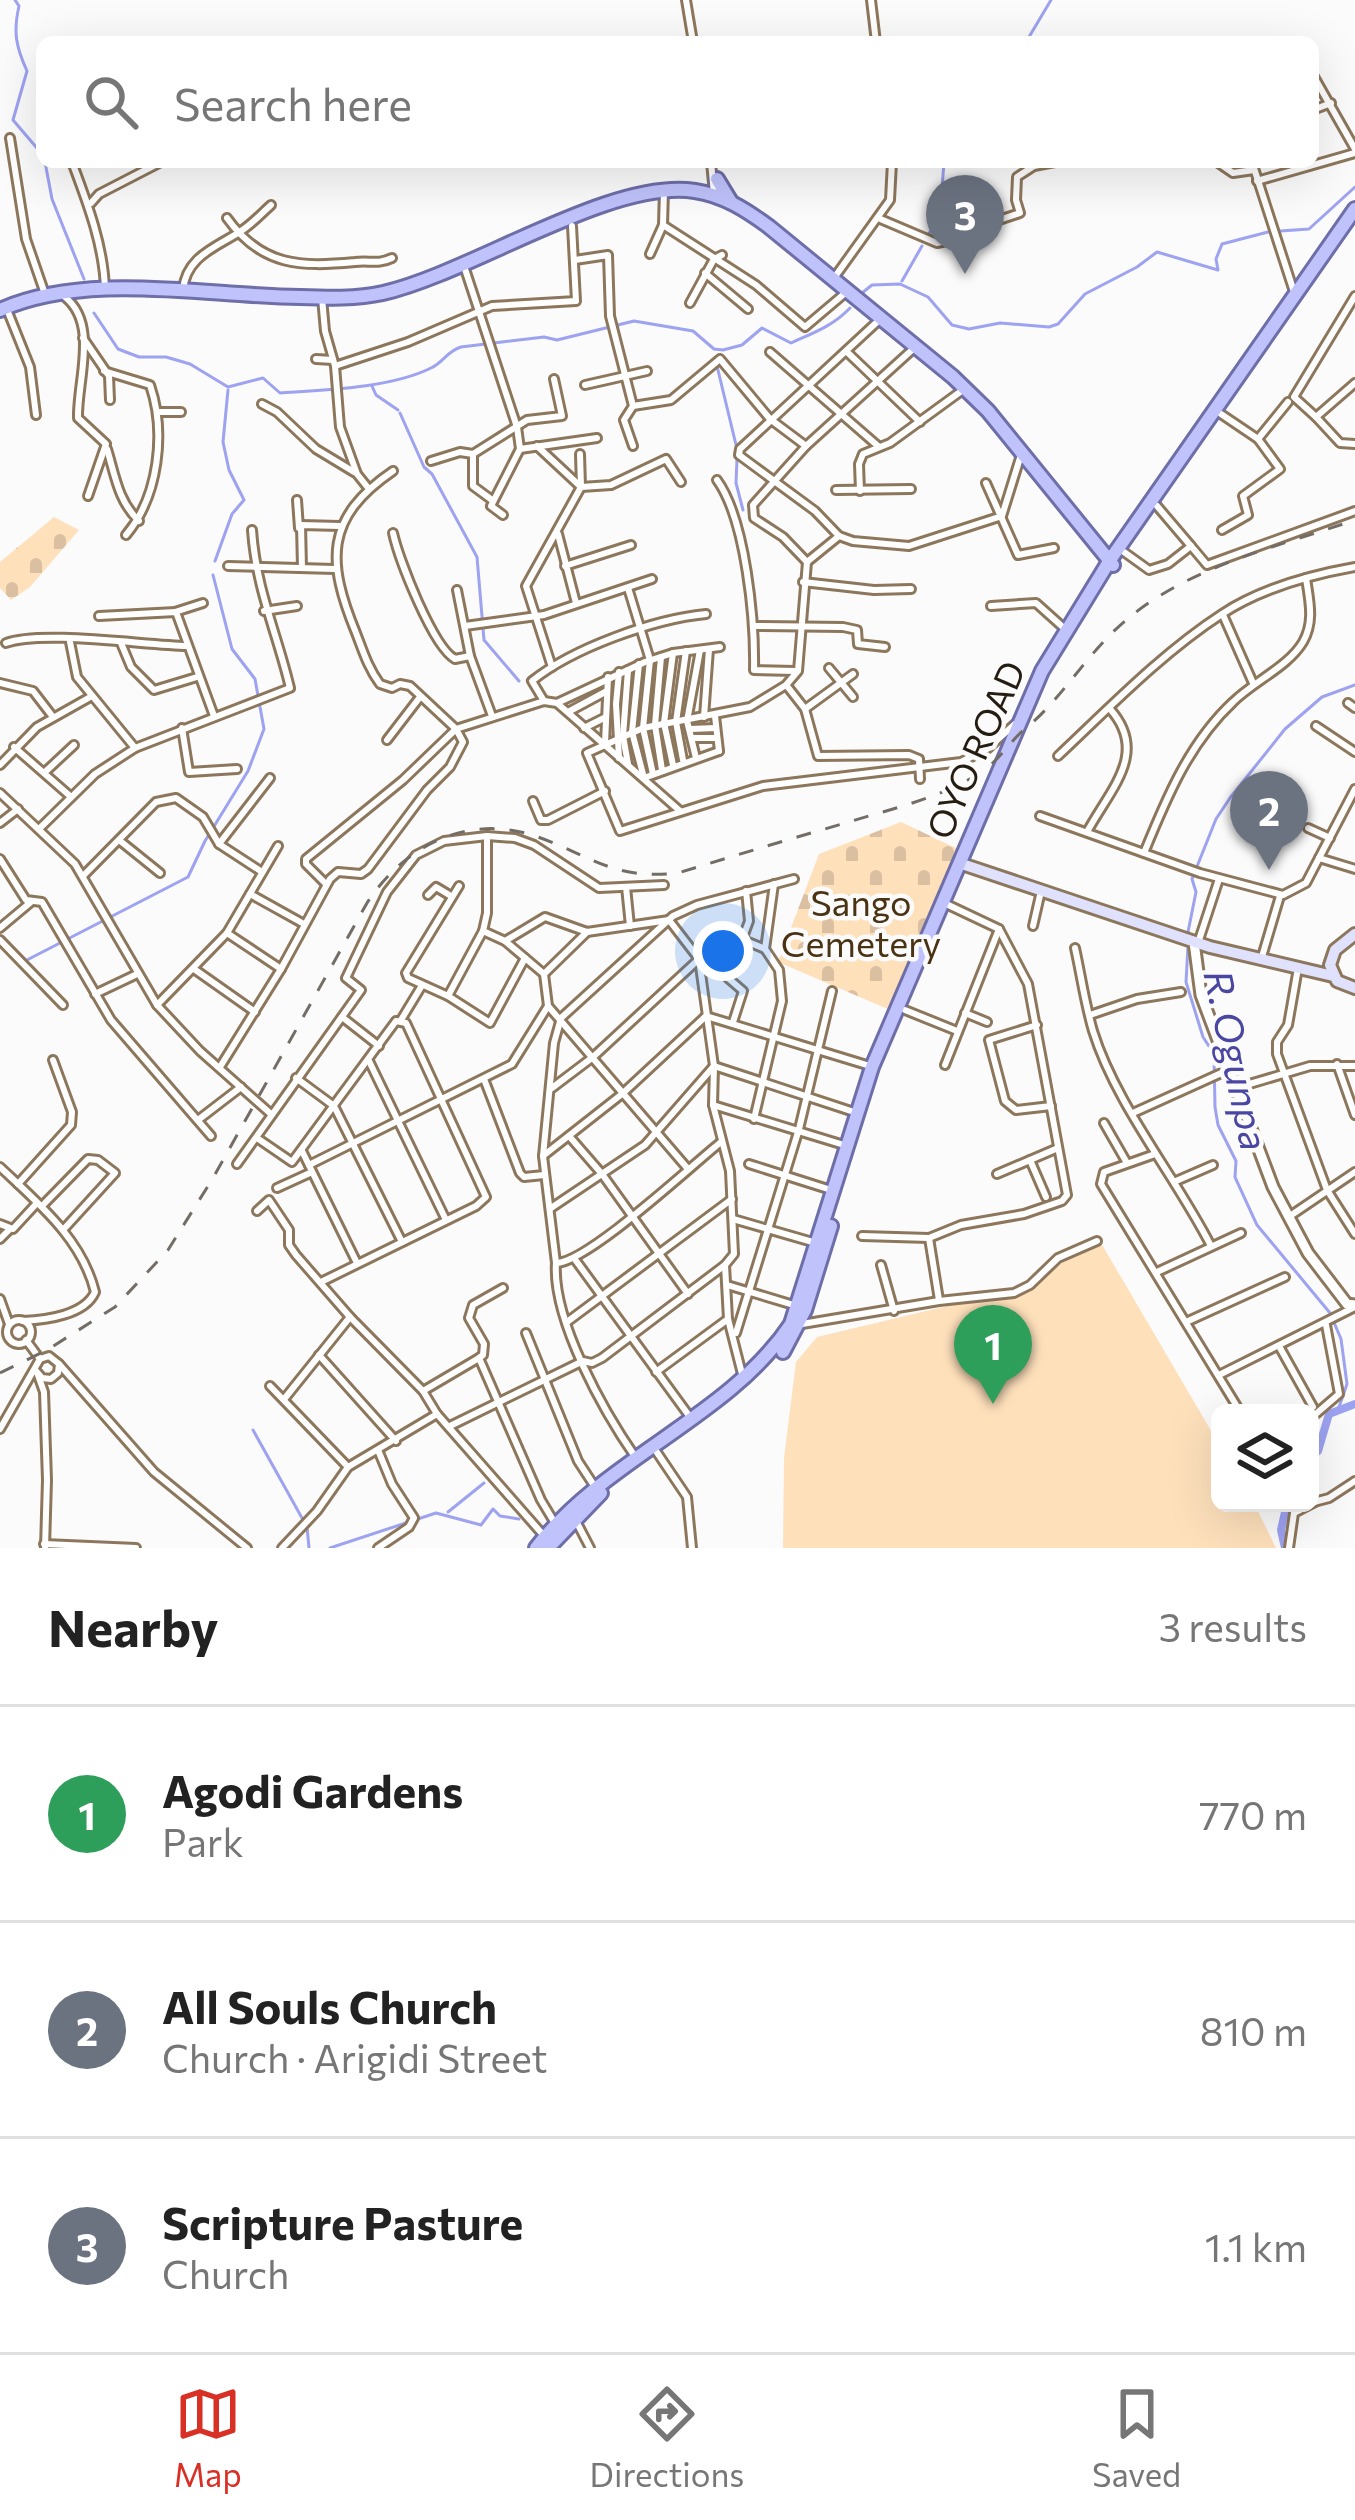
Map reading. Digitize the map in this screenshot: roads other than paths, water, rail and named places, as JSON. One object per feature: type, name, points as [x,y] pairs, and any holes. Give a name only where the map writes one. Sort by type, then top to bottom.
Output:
[{"type":"main road","points":[[694,191],[715,179],[719,200]]},
{"type":"main road","points":[[3,313],[65,297],[388,298],[626,198],[694,191],[719,200],[839,286],[988,411],[1108,563]]},
{"type":"main road","points":[[550,232],[664,193],[719,200]]},
{"type":"main road","name":"OYO ROAD","points":[[545,1544],[776,1349],[793,1326],[879,1070],[1065,629],[1108,563],[1156,506],[1355,209]]},
{"type":"main road","name":"OYO ROAD","points":[[1122,549],[1355,222]]},
{"type":"main road","points":[[839,286],[961,392],[1069,514]]},
{"type":"main road","points":[[3,313],[45,294],[105,290],[322,300]]},
{"type":"main road","name":"OYO ROAD","points":[[1021,726],[1108,563]]},
{"type":"main road","points":[[962,865],[1195,942],[1333,976]]},
{"type":"main road","name":"OYO ROAD","points":[[545,1544],[556,1525],[595,1487],[768,1368],[792,1340],[797,1306],[832,1207],[872,1067],[946,904]]},
{"type":"main road","points":[[1302,969],[1323,964],[1347,942]]},
{"type":"main road","points":[[1347,942],[1330,965],[1341,985],[1355,988]]},
{"type":"street","points":[[686,0],[692,36]]},
{"type":"street","points":[[871,0],[875,36]]},
{"type":"street","points":[[1319,84],[1355,151],[1319,162]]},
{"type":"street","points":[[1319,92],[1324,92]]},
{"type":"street","points":[[1319,108],[1330,104]]},
{"type":"street","points":[[10,137],[26,239],[45,294]]},
{"type":"street","points":[[74,168],[91,202],[105,290]]},
{"type":"street","points":[[91,202],[149,168]]},
{"type":"street","points":[[714,168],[715,179]]},
{"type":"street","points":[[663,225],[756,284],[805,327],[839,286],[891,195],[892,168]]},
{"type":"street","points":[[878,218],[928,242],[966,237],[1020,213],[1017,177],[1031,168]]},
{"type":"street","points":[[1254,168],[1295,295]]},
{"type":"street","points":[[1257,181],[1299,168]]},
{"type":"street","points":[[650,254],[663,225],[664,193]]},
{"type":"street","points":[[183,292],[187,271],[218,241],[238,233],[272,205]]},
{"type":"street","points":[[227,218],[263,254],[296,263],[373,265],[392,258]]},
{"type":"street","points":[[316,359],[334,363],[378,354],[501,304],[578,300],[572,226]]},
{"type":"street","points":[[575,260],[608,255],[610,316],[633,406]]},
{"type":"street","points":[[690,303],[718,257]]},
{"type":"street","points":[[465,267],[517,427],[520,448],[492,500],[492,509],[503,515]]},
{"type":"street","points":[[705,273],[748,309]]},
{"type":"street","points":[[1355,296],[1294,394],[1340,443],[1355,444]]},
{"type":"street","points":[[65,297],[80,313],[84,368],[77,418],[106,445],[127,510],[139,521]]},
{"type":"street","points":[[322,300],[340,427],[357,475]]},
{"type":"street","points":[[3,313],[30,367],[36,415]]},
{"type":"street","points":[[877,322],[738,453],[839,536],[865,543],[909,546],[1001,516]]},
{"type":"street","points":[[82,335],[110,380],[110,400]]},
{"type":"street","points":[[807,562],[751,514],[772,480],[914,348]]},
{"type":"street","points":[[846,351],[920,422]]},
{"type":"street","points":[[770,352],[878,446]]},
{"type":"street","points":[[633,446],[624,420],[633,406],[671,400],[720,359],[770,418],[806,446]]},
{"type":"street","points":[[104,370],[150,386],[159,412],[155,478],[139,521],[126,536]]},
{"type":"street","points":[[585,385],[647,371]]},
{"type":"street","points":[[431,461],[460,452],[473,454],[527,420],[562,416],[554,379]]},
{"type":"street","points":[[1316,417],[1355,382]]},
{"type":"street","points":[[860,491],[860,459],[961,392]]},
{"type":"street","points":[[1258,440],[1288,402]]},
{"type":"street","points":[[262,404],[369,489]]},
{"type":"street","points":[[1222,530],[1248,515],[1244,496],[1280,471],[1224,405]]},
{"type":"street","points":[[159,412],[181,412]]},
{"type":"street","points":[[520,448],[597,438]]},
{"type":"street","points":[[88,496],[106,445]]},
{"type":"street","points":[[537,446],[581,487],[611,485],[666,459],[681,482]]},
{"type":"street","points":[[473,454],[473,486],[492,500]]},
{"type":"street","points":[[552,667],[526,594],[527,582],[581,487],[580,454]]},
{"type":"street","points":[[1001,516],[1020,458]]},
{"type":"street","points":[[220,1067],[326,884],[338,872],[363,873],[454,761],[463,742],[456,728],[407,684],[385,687],[373,675],[341,598],[335,568],[340,526],[369,489],[393,471]]},
{"type":"street","points":[[717,481],[729,498],[754,626],[754,671],[798,671]]},
{"type":"street","points":[[986,483],[1018,555],[1054,548]]},
{"type":"street","points":[[836,490],[911,490]]},
{"type":"street","points":[[297,500],[302,568]]},
{"type":"street","points":[[1156,506],[1179,527],[1207,565],[1355,511]]},
{"type":"street","points":[[299,528],[310,523],[340,526]]},
{"type":"street","points":[[40,828],[70,797],[135,748],[290,688],[264,611],[252,530]]},
{"type":"street","points":[[393,533],[424,616],[446,655],[455,659],[470,656]]},
{"type":"street","points":[[558,534],[576,603]]},
{"type":"street","points":[[690,730],[704,718],[750,707],[786,686],[798,671],[807,562],[839,536]]},
{"type":"street","points":[[565,566],[631,545]]},
{"type":"street","points":[[1122,549],[1149,570],[1168,564],[1191,545]]},
{"type":"street","points":[[227,566],[335,568]]},
{"type":"street","points":[[1058,757],[1222,614],[1306,578],[1355,567]]},
{"type":"street","points":[[1144,853],[1185,763],[1227,707],[1294,654],[1308,633],[1311,611],[1306,578]]},
{"type":"street","points":[[465,626],[544,615],[652,579]]},
{"type":"street","points":[[803,582],[911,589]]},
{"type":"street","points":[[628,588],[650,660],[643,728],[657,772]]},
{"type":"street","points":[[457,590],[470,656],[492,716]]},
{"type":"street","points":[[991,606],[1034,602],[1065,629]]},
{"type":"street","points":[[99,616],[175,612],[203,603]]},
{"type":"street","points":[[264,611],[297,606]]},
{"type":"street","points":[[175,612],[214,716]]},
{"type":"street","points":[[544,701],[532,681],[552,667],[640,629],[706,614]]},
{"type":"street","points":[[1222,614],[1253,683]]},
{"type":"street","points":[[754,626],[857,630],[859,644],[885,647]]},
{"type":"street","points":[[6,643],[26,638],[187,646]]},
{"type":"street","points":[[70,640],[72,668],[135,748]]},
{"type":"street","points":[[122,644],[130,668],[154,690],[197,677]]},
{"type":"street","points":[[557,703],[673,652],[720,647]]},
{"type":"street","points":[[704,649],[704,718]]},
{"type":"street","points":[[696,758],[690,730],[704,649]]},
{"type":"street","points":[[684,761],[676,722],[686,651]]},
{"type":"street","points":[[673,652],[659,724],[674,765]]},
{"type":"street","points":[[657,772],[661,657]]},
{"type":"street","points":[[620,760],[639,664]]},
{"type":"street","points":[[628,668],[624,736],[644,778]]},
{"type":"street","points":[[829,668],[853,698]]},
{"type":"street","points":[[619,672],[629,768]]},
{"type":"street","points":[[805,709],[854,674]]},
{"type":"street","points":[[604,743],[608,677]]},
{"type":"street","points":[[0,683],[33,691],[53,717]]},
{"type":"street","points":[[786,686],[805,709],[818,757],[915,757],[920,779]]},
{"type":"street","points":[[568,712],[608,691]]},
{"type":"street","points":[[0,765],[14,747],[53,717],[94,696]]},
{"type":"street","points":[[387,740],[420,697]]},
{"type":"street","points":[[326,884],[306,859],[403,780],[456,728],[544,701],[557,703],[680,811]]},
{"type":"street","points":[[1087,832],[1128,756],[1128,734],[1109,708]]},
{"type":"street","points":[[644,778],[719,752],[715,715]]},
{"type":"street","points":[[584,728],[606,717]]},
{"type":"street","points":[[717,738],[676,722],[659,724],[604,743],[587,754],[620,830],[773,784],[970,759],[1010,726],[1021,726]]},
{"type":"street","points":[[1316,726],[1355,752]]},
{"type":"street","points":[[182,728],[189,772],[237,769]]},
{"type":"street","points":[[690,730],[716,728]]},
{"type":"street","points":[[45,772],[74,745]]},
{"type":"street","points":[[14,747],[70,797]]},
{"type":"street","points":[[219,844],[270,778]]},
{"type":"street","points":[[1040,816],[1280,896],[1306,883],[1355,790]]},
{"type":"street","points":[[533,801],[541,820],[548,820],[605,791]]},
{"type":"street","points":[[0,793],[83,876],[157,1005],[271,1114]]},
{"type":"street","points":[[83,876],[156,802],[176,797],[203,817],[219,844],[262,872]]},
{"type":"street","points":[[0,823],[18,809]]},
{"type":"street","points":[[1308,828],[1330,838]]},
{"type":"street","points":[[448,996],[483,931],[487,836]]},
{"type":"street","points":[[237,1164],[361,989],[346,978],[376,910],[398,876],[428,848],[463,837],[515,838],[534,845],[599,888],[664,885]]},
{"type":"street","points":[[119,840],[160,873]]},
{"type":"street","points":[[157,1005],[226,933],[278,846]]},
{"type":"street","points":[[1319,858],[1355,869]]},
{"type":"street","points":[[0,860],[31,902]]},
{"type":"street","points":[[635,1458],[583,1361],[557,1288],[543,1175],[554,1043],[561,1018],[669,920],[684,910],[784,878],[794,879]]},
{"type":"street","points":[[1219,879],[1195,942],[1201,995],[1287,1218],[1330,1285],[1347,1304],[1355,1306]]},
{"type":"street","points":[[765,949],[774,884]]},
{"type":"street","points":[[459,886],[406,973],[408,978],[490,1023],[525,958]]},
{"type":"street","points":[[428,895],[436,887],[451,896]]},
{"type":"street","points":[[626,887],[630,926]]},
{"type":"street","points":[[733,1022],[743,991],[728,978],[750,914],[746,891]]},
{"type":"street","points":[[1033,926],[1041,891]]},
{"type":"street","points":[[250,894],[304,924]]},
{"type":"street","points":[[1261,960],[1280,896]]},
{"type":"street","points":[[0,928],[31,902],[41,902],[124,1036],[211,1136]]},
{"type":"street","points":[[862,1236],[929,1238],[961,1225],[1002,1220],[1062,1202],[1067,1196],[1028,984],[999,929],[946,904]]},
{"type":"street","points":[[505,941],[545,916],[587,932],[669,920]]},
{"type":"street","points":[[450,1426],[583,1361],[602,1358],[734,1257],[730,1171],[713,1105],[714,1066],[699,959],[669,920]]},
{"type":"street","points":[[946,1065],[999,929]]},
{"type":"street","points":[[277,1188],[353,1142],[515,1061],[548,1006],[544,974],[505,941],[483,931]]},
{"type":"street","points":[[544,974],[587,932]]},
{"type":"street","points":[[226,933],[280,969]]},
{"type":"street","points":[[741,939],[765,949],[777,965],[782,994],[754,1119]]},
{"type":"street","points":[[0,940],[62,1005]]},
{"type":"street","points":[[1075,948],[1095,1038],[1155,1154],[1176,1181],[1211,1246]]},
{"type":"street","points":[[552,1088],[593,1057],[699,959]]},
{"type":"street","points":[[194,969],[255,1012]]},
{"type":"street","points":[[1302,969],[1288,1025],[1276,1048],[1328,1190],[1355,1234]]},
{"type":"street","points":[[95,994],[136,974]]},
{"type":"street","points":[[256,1138],[292,1162],[422,986]]},
{"type":"street","points":[[735,1336],[799,1129],[832,991]]},
{"type":"street","points":[[1090,1015],[1137,999],[1181,992]]},
{"type":"street","points":[[548,1006],[688,1168]]},
{"type":"street","points":[[905,1010],[957,1031]]},
{"type":"street","points":[[965,1013],[987,1022]]},
{"type":"street","points":[[706,1016],[872,1067]]},
{"type":"street","points":[[543,1156],[622,1094],[706,1016]]},
{"type":"street","points":[[341,1017],[379,1046]]},
{"type":"street","points":[[320,1282],[484,1202],[486,1194],[401,1020]]},
{"type":"street","points":[[1037,1025],[989,1040],[1005,1101],[1016,1110],[1051,1106]]},
{"type":"street","points":[[18,1184],[71,1125],[72,1112],[53,1060]]},
{"type":"street","points":[[369,1061],[446,1221]]},
{"type":"street","points":[[1236,1088],[1283,1073],[1336,1064],[1355,1066]]},
{"type":"street","points":[[1336,1064],[1355,1115]]},
{"type":"street","points":[[714,1066],[857,1113]]},
{"type":"street","points":[[550,1209],[630,1157],[714,1066]]},
{"type":"street","points":[[1133,1113],[1229,1069]]},
{"type":"street","points":[[296,1078],[334,1106],[402,1242]]},
{"type":"street","points":[[484,1078],[520,1173],[524,1177],[543,1175]]},
{"type":"street","points":[[198,1120],[241,1088]]},
{"type":"street","points":[[713,1105],[847,1146]]},
{"type":"street","points":[[1104,1123],[1127,1163]]},
{"type":"street","points":[[569,1136],[688,1294]]},
{"type":"street","points":[[556,1263],[574,1258],[630,1217],[721,1142]]},
{"type":"street","points":[[997,1174],[1058,1148]]},
{"type":"street","points":[[302,1151],[357,1263]]},
{"type":"street","points":[[1155,1154],[1104,1172],[1101,1184],[1236,1404]]},
{"type":"street","points":[[0,1239],[88,1159],[98,1160],[115,1173],[63,1230]]},
{"type":"street","points":[[1030,1160],[1046,1197]]},
{"type":"street","points":[[749,1163],[834,1190]]},
{"type":"street","points":[[1176,1181],[1213,1165]]},
{"type":"street","points":[[0,1167],[63,1230],[89,1268],[96,1295],[76,1309],[8,1326],[0,1338],[18,1343],[26,1340],[39,1320]]},
{"type":"street","points":[[1287,1218],[1355,1172]]},
{"type":"street","points":[[567,1322],[731,1199]]},
{"type":"street","points":[[257,1211],[269,1200],[290,1230],[290,1245],[350,1318],[423,1391],[545,1544]]},
{"type":"street","points":[[734,1219],[817,1243]]},
{"type":"street","points":[[0,1223],[9,1230]]},
{"type":"street","points":[[1156,1272],[1241,1233]]},
{"type":"street","points":[[929,1238],[939,1300]]},
{"type":"street","points":[[793,1326],[939,1300],[1022,1291],[1058,1258],[1097,1241]]},
{"type":"street","points":[[574,1258],[690,1417]]},
{"type":"street","points":[[725,1265],[728,1319],[744,1377]]},
{"type":"street","points":[[881,1265],[894,1311]]},
{"type":"street","points":[[1186,1322],[1285,1277]]},
{"type":"street","points":[[727,1285],[797,1306]]},
{"type":"street","points":[[423,1391],[483,1355],[484,1344],[469,1312],[503,1288]]},
{"type":"street","points":[[0,1299],[10,1339]]},
{"type":"street","points":[[1219,1376],[1355,1306]]},
{"type":"street","points":[[285,1398],[350,1318]]},
{"type":"street","points":[[656,1372],[728,1319]]},
{"type":"street","points":[[23,1321],[30,1330]]},
{"type":"street","points":[[1319,1414],[1339,1394],[1327,1324]]},
{"type":"street","points":[[526,1333],[578,1461],[595,1487]]},
{"type":"street","points":[[0,1429],[37,1373],[40,1359],[26,1340]]},
{"type":"street","points":[[1279,1346],[1311,1404]]},
{"type":"street","points":[[320,1355],[396,1441]]},
{"type":"street","points":[[40,1359],[53,1358],[174,1491],[247,1548]]},
{"type":"street","points":[[479,1358],[556,1525]]},
{"type":"street","points":[[44,1392],[58,1364]]},
{"type":"street","points":[[37,1373],[70,1381]]},
{"type":"street","points":[[37,1373],[44,1392],[43,1547],[136,1548]]},
{"type":"street","points":[[270,1386],[348,1467]]},
{"type":"street","points":[[281,1548],[348,1467],[437,1414]]},
{"type":"street","points":[[654,1448],[687,1497],[692,1548]]},
{"type":"street","points":[[378,1450],[412,1524],[378,1548]]},
{"type":"street","points":[[1319,1500],[1355,1481]]},
{"type":"street","points":[[1289,1548],[1296,1512]]},
{"type":"street","points":[[574,1520],[590,1548]]},
{"type":"waterway","points":[[15,0],[19,6],[17,39],[27,71],[13,120],[36,147]]},
{"type":"waterway","points":[[1030,36],[1051,0]]},
{"type":"waterway","points":[[46,168],[52,199],[84,279]]},
{"type":"waterway","points":[[928,235],[940,216],[944,168]]},
{"type":"waterway","points":[[862,293],[872,285],[900,284],[928,297],[952,325],[969,329],[1000,323],[1049,327],[1058,324],[1085,294],[1157,252],[1218,270],[1216,259],[1222,244],[1268,232],[1309,229],[1355,187]]},
{"type":"waterway","points":[[902,281],[922,246]]},
{"type":"waterway","points":[[94,313],[118,349],[190,364],[228,387],[263,378],[280,393],[377,384],[431,368],[461,347],[544,337],[557,340],[634,321],[693,331],[714,349],[742,345],[762,328],[791,343],[850,308]]},
{"type":"waterway","points":[[717,366],[737,449]]},
{"type":"waterway","points":[[372,386],[376,395],[398,410]]},
{"type":"waterway","points":[[215,561],[232,514],[244,500],[229,470],[223,442],[228,390]]},
{"type":"waterway","points":[[400,413],[424,467],[477,557],[484,640],[519,681]]},
{"type":"waterway","points":[[737,459],[736,483],[743,510]]},
{"type":"waterway","points":[[25,961],[188,877],[248,771],[264,729],[255,679],[232,649],[213,575]]},
{"type":"waterway","name":"R. Ogunpa","points":[[1187,937],[1196,892],[1192,879],[1216,819],[1285,729],[1322,697],[1355,685]]},
{"type":"waterway","name":"R. Ogunpa","points":[[1188,946],[1186,982],[1203,1037],[1214,1054],[1218,1125],[1236,1161],[1235,1177],[1257,1225],[1330,1313],[1341,1339],[1347,1384],[1339,1407]]},
{"type":"waterway","points":[[1319,1448],[1329,1414],[1355,1404]]},
{"type":"waterway","points":[[253,1430],[307,1527],[309,1548]]},
{"type":"waterway","points":[[448,1512],[484,1483]]},
{"type":"waterway","points":[[330,1548],[436,1513],[481,1525],[493,1509],[500,1516],[519,1519]]},
{"type":"waterway","points":[[1285,1512],[1281,1530],[1285,1548]]},
{"type":"railway","points":[[0,1373],[115,1307],[168,1250],[367,903],[399,865],[418,851],[462,832],[510,830],[619,870],[678,873],[918,801],[987,768],[1110,635],[1164,593],[1225,564],[1355,520]]},
{"type":"place","name":"Scripture Pasture","points":[[965,274]]},
{"type":"place","name":"All Souls Church","points":[[1269,870]]},
{"type":"place","name":"Agodi Gardens","points":[[993,1404]]},
{"type":"park label","name":"Sango Cemetery","points":[[861,924]]}]
